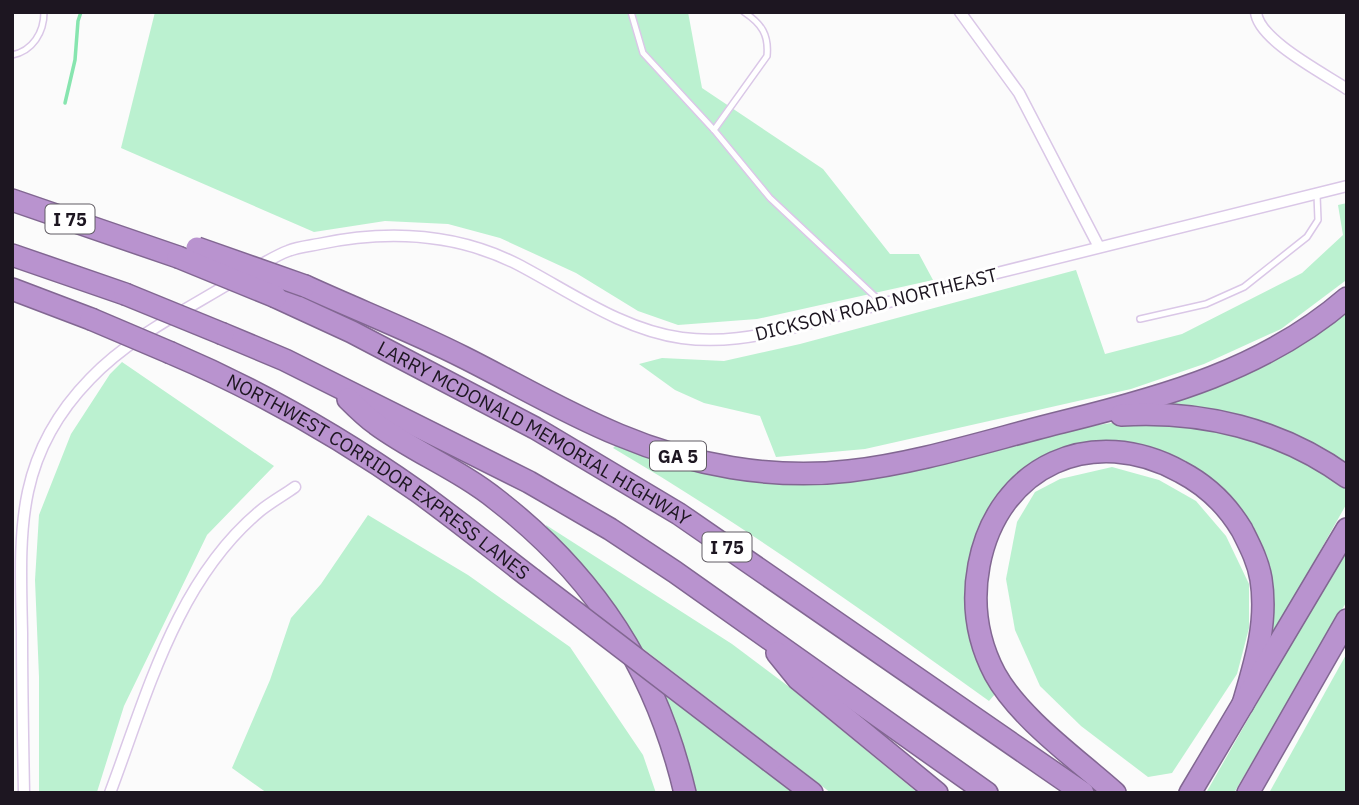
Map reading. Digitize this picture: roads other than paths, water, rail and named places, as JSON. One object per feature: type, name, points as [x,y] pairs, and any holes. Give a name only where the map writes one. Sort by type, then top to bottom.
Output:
[{"type":"highway","name":"LARRY MCDONALD MEMORIAL HIGHWAY","points":[[12,200],[128,239],[188,252],[352,332],[535,428],[679,513],[1083,793]]},
{"type":"highway","name":"GA 5","points":[[188,252],[305,286],[460,356],[617,434],[668,453],[738,468],[810,473],[849,471],[923,457],[1080,418],[1140,414],[1215,420],[1272,436],[1316,457],[1347,477]]},
{"type":"highway","name":"I 75","points":[[12,255],[125,294],[223,334],[328,382],[529,482],[610,529],[761,632],[987,793]]},
{"type":"highway","name":"NORTHWEST CORRIDOR EXPRESS LANES","points":[[12,289],[171,353],[273,401],[347,445],[417,491],[812,793]]},
{"type":"highway","points":[[1080,418],[1186,388],[1243,366],[1297,336],[1347,298]]},
{"type":"highway","points":[[328,382],[376,424],[496,499],[556,550],[574,569],[620,631],[649,685],[673,747],[685,793]]},
{"type":"highway","points":[[1115,793],[1018,706],[995,674],[982,642],[975,603],[981,554],[1001,509],[1016,489],[1033,474],[1052,462],[1074,454],[1124,452],[1168,464],[1206,488],[1223,504],[1236,521],[1256,558],[1263,600],[1263,626],[1243,704]]},
{"type":"highway","points":[[1191,791],[1347,529]]},
{"type":"highway","points":[[1248,793],[1347,620]]},
{"type":"highway","points":[[761,632],[798,679],[937,793]]},
{"type":"street","points":[[960,12],[1019,93],[1099,247]]},
{"type":"street","points":[[1256,12],[1256,18],[1263,28],[1280,45],[1347,89]]},
{"type":"street","name":"DICKSON ROAD NORTHEAST","points":[[24,793],[20,542],[25,499],[48,437],[64,410],[100,369],[134,342],[289,250],[343,239],[401,234],[468,244],[515,263],[622,321],[679,337],[711,340],[759,336],[1099,247],[1347,186]]},
{"type":"street","points":[[110,793],[184,606],[198,583],[239,531],[261,511],[295,487]]},
{"type":"lane","points":[[12,55],[23,53],[38,39],[44,12]]},
{"type":"lane","points":[[631,12],[643,53],[714,130],[771,198],[882,303]]},
{"type":"lane","points":[[714,130],[767,56],[766,33],[744,12]]},
{"type":"lane","points":[[1140,319],[1206,304],[1244,287],[1307,237],[1318,220],[1317,193]]},
{"type":"waterway","points":[[65,103],[75,60],[81,12]]}]
